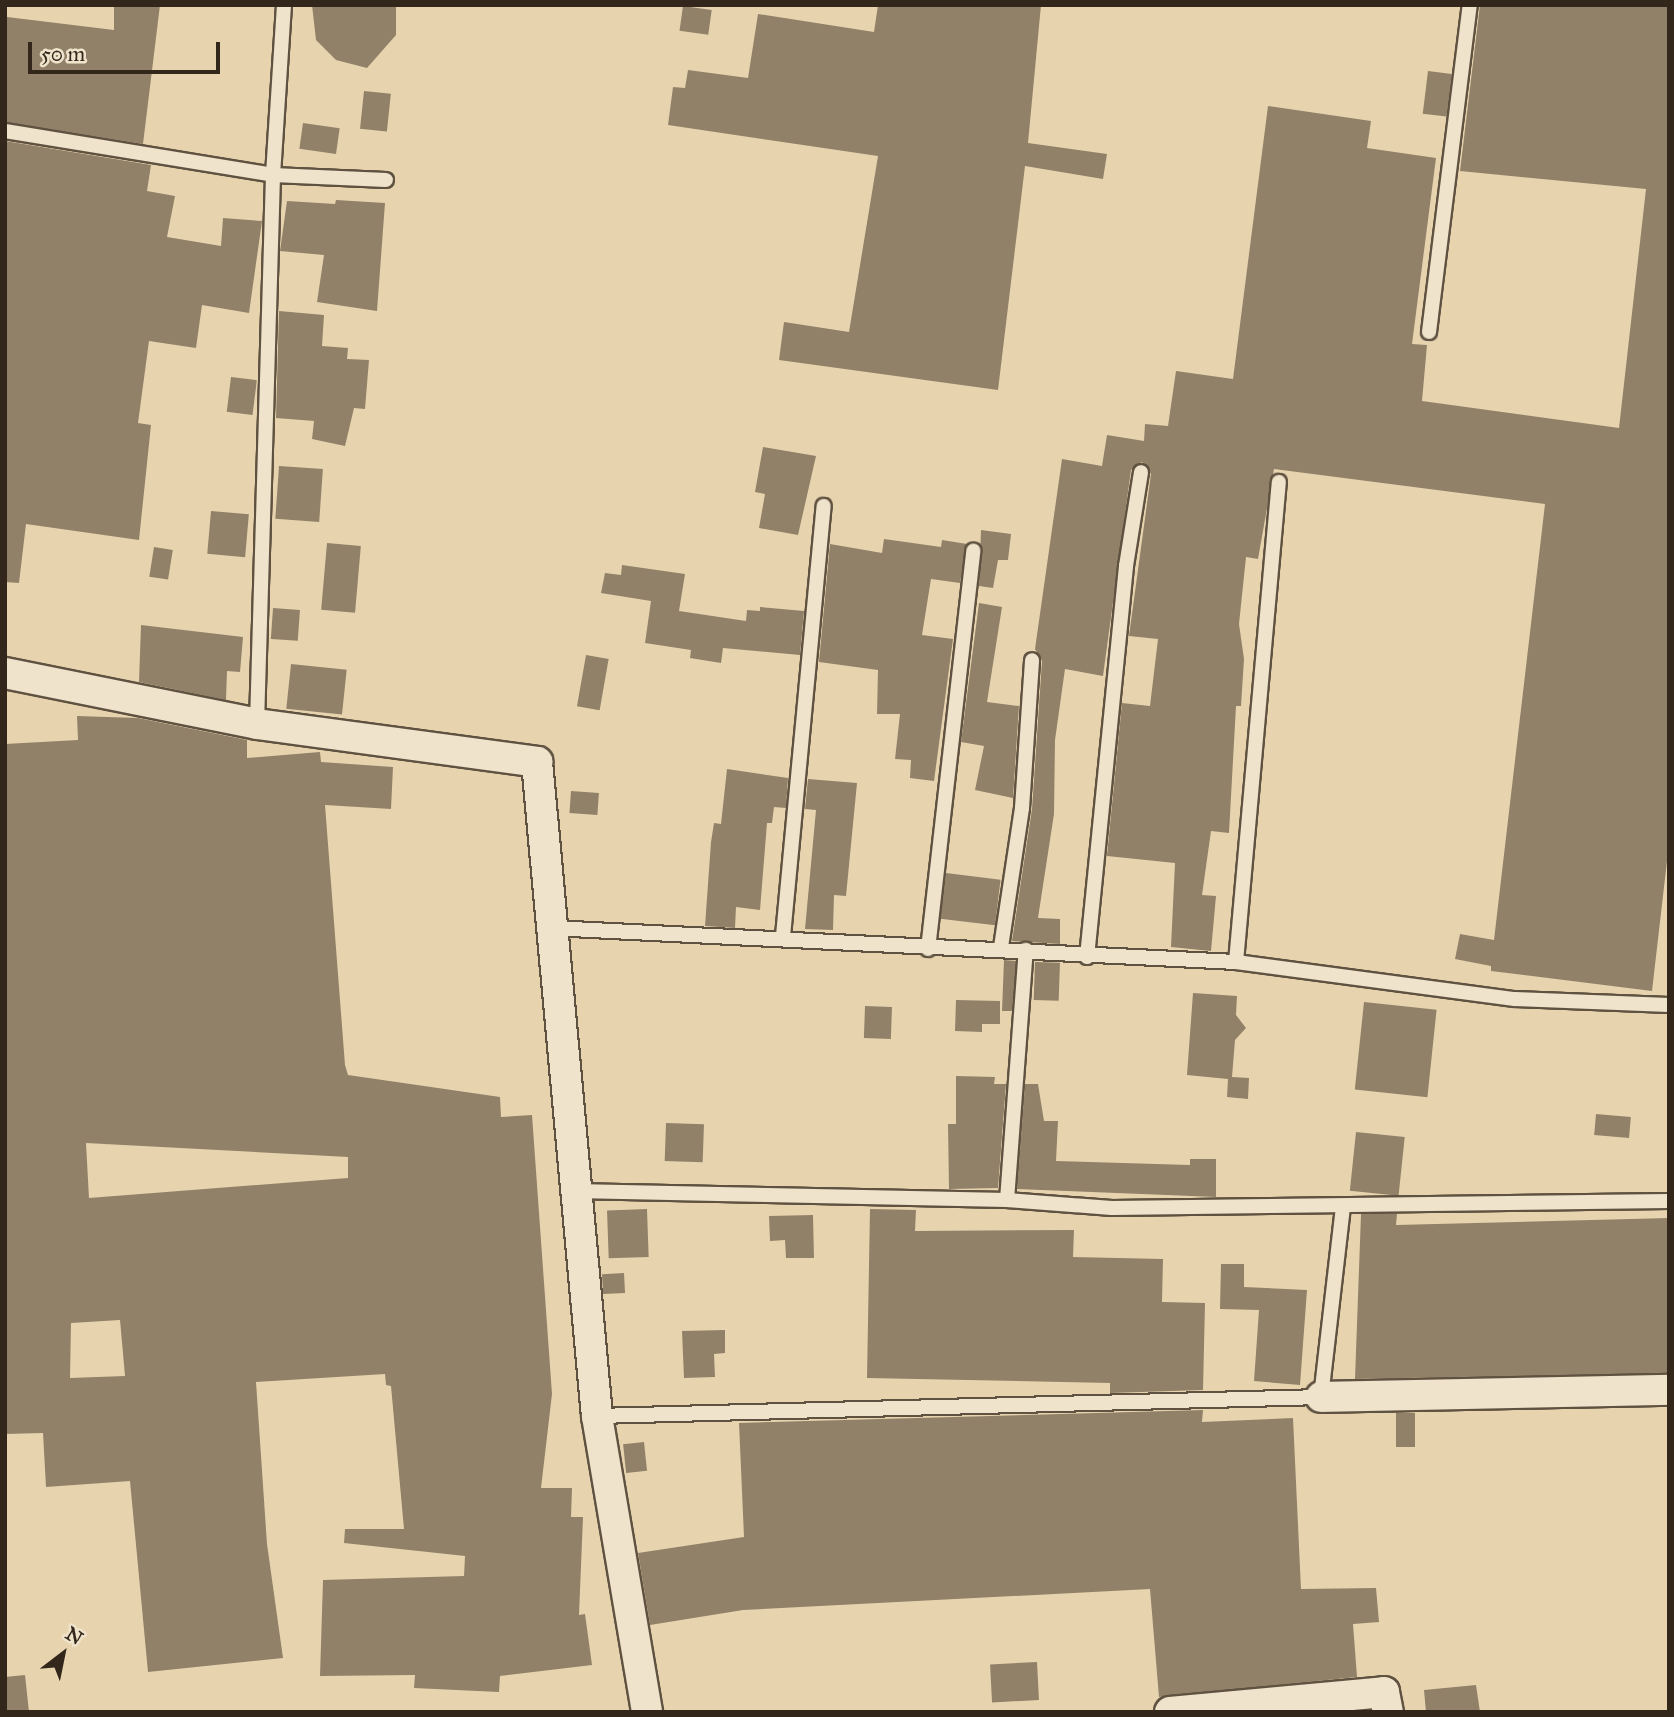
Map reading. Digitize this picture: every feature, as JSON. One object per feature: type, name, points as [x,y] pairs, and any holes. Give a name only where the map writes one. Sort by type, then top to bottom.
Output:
[{"type":"street","points":[[5,673],[257,724],[537,762],[573,1191],[597,1416],[647,1712]]},
{"type":"street","points":[[1321,1397],[1669,1390]]},
{"type":"street","points":[[1170,1712],[1384,1692],[1388,1712]]},
{"type":"lane","points":[[257,724],[273,175],[284,5]]},
{"type":"lane","points":[[1429,332],[1470,5]]},
{"type":"lane","points":[[5,131],[273,175],[386,180]]},
{"type":"lane","points":[[1087,957],[1126,566],[1141,472]]},
{"type":"lane","points":[[1236,962],[1279,482]]},
{"type":"lane","points":[[783,936],[824,506]]},
{"type":"lane","points":[[928,948],[973,551]]},
{"type":"lane","points":[[1001,947],[1022,808],[1032,660]]},
{"type":"lane","points":[[550,928],[783,936],[928,948],[1001,947],[1087,957],[1236,962],[1515,999],[1669,1005]]},
{"type":"lane","points":[[1007,1200],[1026,950]]},
{"type":"lane","points":[[573,1191],[1007,1200],[1112,1208],[1669,1201]]},
{"type":"lane","points":[[597,1416],[1321,1397],[1343,1206]]},
{"type":"building","points":[[114,5],[160,5],[143,144],[5,122],[7,17],[114,30]]},
{"type":"building","points":[[312,5],[396,5],[396,35],[367,68],[336,60],[316,40]]},
{"type":"building","points":[[878,5],[1041,5],[1028,143],[1107,154],[1103,179],[1025,166],[998,390],[779,360],[784,322],[849,332],[878,156],[668,125],[673,87],[685,88],[688,70],[748,78],[758,14],[874,32]]},
{"type":"building","points":[[1480,5],[1669,5],[1669,844],[1652,991],[1491,971],[1491,966],[1455,959],[1460,934],[1494,940],[1545,504],[1274,469],[1258,559],[1246,557],[1239,624],[1244,659],[1241,706],[1236,706],[1229,833],[1211,831],[1202,895],[1216,896],[1211,951],[1171,947],[1175,863],[1107,856],[1122,703],[1150,706],[1158,639],[1129,636],[1151,474],[1142,462],[1131,470],[1103,676],[1065,669],[1055,740],[1054,814],[1038,918],[1060,919],[1060,944],[1012,941],[1032,809],[1042,661],[1035,649],[1062,459],[1102,466],[1107,435],[1144,441],[1145,424],[1168,426],[1176,371],[1233,379],[1268,106],[1371,121],[1367,148],[1436,158],[1412,344],[1427,345],[1422,401],[1619,428],[1646,189],[1460,171]]},
{"type":"building","points":[[683,6],[712,10],[708,35],[680,31]]},
{"type":"building","points":[[1428,71],[1452,74],[1447,117],[1423,114]]},
{"type":"building","points":[[364,91],[391,94],[387,132],[360,129]]},
{"type":"building","points":[[303,123],[340,128],[336,154],[299,149]]},
{"type":"building","points":[[5,141],[151,165],[147,191],[175,196],[167,237],[221,246],[223,218],[262,221],[249,313],[202,305],[196,348],[149,341],[138,423],[151,425],[139,540],[26,524],[19,583],[5,582]]},
{"type":"building","points":[[336,200],[385,203],[377,311],[317,302],[324,255],[280,251],[287,201],[335,204]]},
{"type":"building","points":[[279,311],[324,315],[322,346],[348,348],[347,359],[369,360],[365,409],[354,408],[345,446],[312,439],[314,421],[276,418]]},
{"type":"building","points":[[231,377],[257,380],[253,415],[227,412]]},
{"type":"building","points":[[763,447],[816,456],[798,535],[759,528],[765,494],[755,492]]},
{"type":"building","points":[[279,466],[323,469],[319,522],[275,519]]},
{"type":"building","points":[[211,511],[249,514],[245,557],[207,554]]},
{"type":"building","points":[[981,530],[1011,534],[1008,560],[998,560],[993,588],[979,586]]},
{"type":"building","points":[[884,539],[941,547],[942,540],[967,544],[960,583],[931,579],[922,635],[953,639],[934,781],[910,778],[911,760],[895,759],[900,714],[877,714],[878,670],[819,662],[830,544],[882,553]]},
{"type":"building","points":[[327,543],[361,546],[355,613],[321,610]]},
{"type":"building","points":[[154,547],[173,550],[168,580],[149,577]]},
{"type":"building","points":[[622,565],[685,574],[679,611],[746,621],[747,610],[760,611],[760,607],[804,611],[800,655],[723,648],[721,663],[690,658],[691,650],[645,643],[651,601],[601,593],[605,573],[621,575]]},
{"type":"building","points":[[979,603],[1002,607],[987,702],[1019,706],[1013,798],[975,790],[984,746],[961,742]]},
{"type":"building","points":[[273,608],[300,610],[298,641],[271,639]]},
{"type":"building","points":[[141,625],[243,637],[240,672],[227,671],[226,700],[139,682]]},
{"type":"building","points":[[586,655],[609,659],[600,710],[577,706]]},
{"type":"building","points":[[291,664],[347,670],[342,715],[286,709]]},
{"type":"building","points":[[77,716],[138,718],[247,740],[247,758],[320,752],[321,762],[393,767],[391,809],[325,805],[345,1065],[348,1075],[500,1097],[501,1117],[532,1115],[552,1394],[541,1488],[572,1488],[571,1517],[583,1517],[579,1615],[585,1614],[592,1665],[500,1676],[499,1692],[414,1688],[415,1675],[320,1676],[323,1580],[464,1576],[465,1556],[344,1543],[345,1529],[404,1529],[391,1386],[386,1385],[385,1374],[256,1382],[267,1544],[283,1658],[148,1672],[130,1481],[46,1487],[43,1433],[5,1434],[5,744],[78,740]],"holes":[[[86,1143],[348,1157],[348,1178],[89,1198]],[[120,1320],[125,1376],[70,1378],[71,1323]]]},
{"type":"building","points":[[727,769],[788,778],[786,808],[774,807],[772,823],[767,823],[760,910],[736,907],[735,928],[705,926],[711,842],[714,823],[721,824]]},
{"type":"building","points":[[808,779],[857,783],[846,896],[834,895],[833,930],[805,929],[816,810],[805,809]]},
{"type":"building","points":[[571,791],[599,793],[597,815],[569,813]]},
{"type":"building","points":[[946,873],[1001,880],[995,925],[940,919]]},
{"type":"building","points":[[1004,960],[1016,961],[1012,1011],[1002,1011]]},
{"type":"building","points":[[1035,962],[1060,963],[1059,1001],[1034,1000]]},
{"type":"building","points":[[1193,993],[1237,996],[1236,1015],[1246,1028],[1235,1040],[1232,1077],[1249,1078],[1248,1099],[1227,1097],[1228,1079],[1187,1075]]},
{"type":"building","points":[[956,1000],[1000,1001],[1000,1024],[982,1024],[982,1032],[955,1031]]},
{"type":"building","points":[[1364,1002],[1437,1010],[1427,1097],[1355,1090]]},
{"type":"building","points":[[865,1006],[892,1007],[891,1039],[864,1038]]},
{"type":"building","points":[[956,1076],[995,1077],[994,1084],[1006,1084],[998,1188],[949,1189],[948,1124],[956,1124]]},
{"type":"building","points":[[1025,1084],[1038,1084],[1044,1121],[1058,1121],[1056,1161],[1190,1165],[1190,1159],[1216,1159],[1216,1197],[1017,1189]]},
{"type":"building","points":[[1596,1114],[1631,1117],[1629,1138],[1594,1135]]},
{"type":"building","points":[[666,1123],[704,1124],[703,1162],[665,1161]]},
{"type":"building","points":[[1356,1132],[1405,1137],[1399,1196],[1350,1191]]},
{"type":"building","points":[[647,1209],[649,1257],[609,1258],[607,1210]]},
{"type":"building","points":[[870,1209],[916,1210],[915,1231],[1074,1230],[1073,1257],[1163,1259],[1162,1302],[1205,1303],[1203,1390],[1110,1393],[1110,1383],[867,1378]]},
{"type":"building","points":[[1361,1214],[1397,1214],[1396,1225],[1669,1218],[1669,1373],[1355,1379]]},
{"type":"building","points":[[813,1215],[814,1258],[786,1258],[785,1240],[770,1241],[769,1216]]},
{"type":"building","points":[[1221,1264],[1244,1264],[1244,1287],[1307,1290],[1300,1385],[1254,1381],[1259,1310],[1220,1309]]},
{"type":"building","points":[[624,1273],[625,1293],[603,1294],[602,1274]]},
{"type":"building","points":[[725,1330],[725,1353],[714,1354],[715,1377],[684,1378],[682,1331]]},
{"type":"building","points":[[1203,1410],[1202,1422],[1293,1418],[1301,1589],[1376,1588],[1379,1622],[1353,1624],[1357,1677],[1159,1697],[1150,1589],[743,1610],[650,1625],[638,1553],[744,1537],[739,1423]]},
{"type":"building","points":[[1396,1413],[1415,1413],[1415,1447],[1396,1447]]},
{"type":"building","points":[[644,1442],[647,1471],[626,1473],[623,1444]]},
{"type":"building","points":[[1037,1662],[1039,1700],[992,1702],[990,1664]]},
{"type":"building","points":[[25,1675],[29,1712],[5,1712],[5,1677]]},
{"type":"building","points":[[1476,1685],[1480,1712],[1426,1712],[1424,1690]]}]
